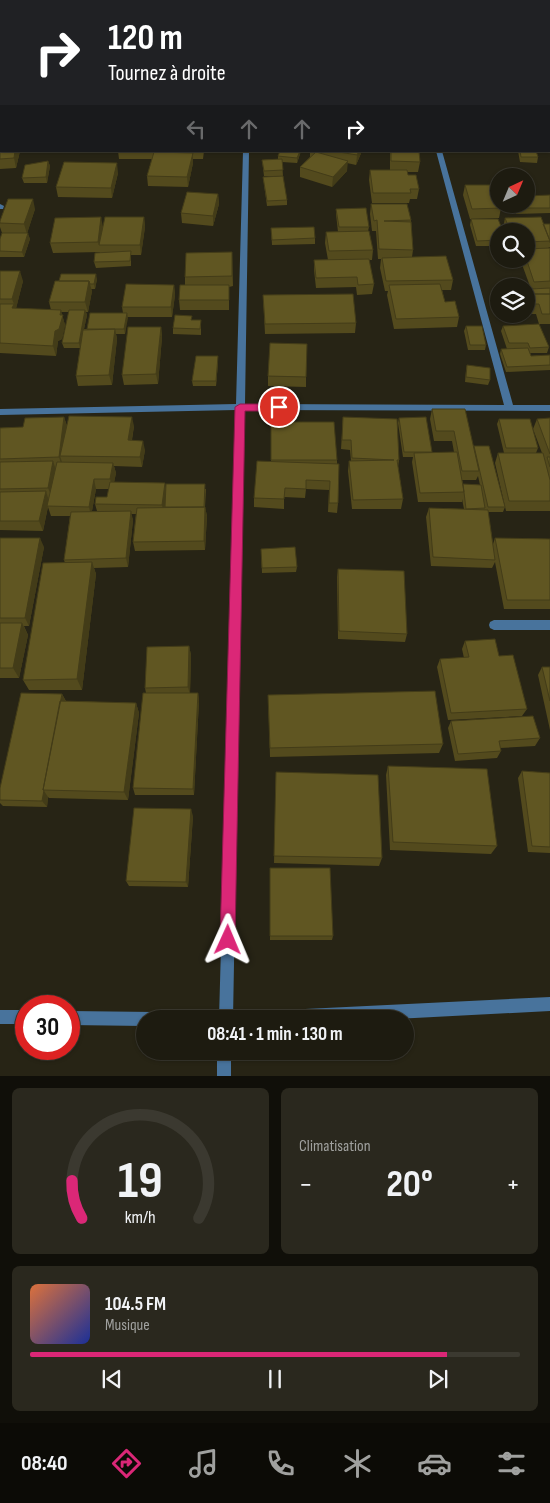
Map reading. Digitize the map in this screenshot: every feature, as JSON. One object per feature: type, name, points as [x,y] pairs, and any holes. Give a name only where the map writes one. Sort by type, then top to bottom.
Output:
[{"type":"street","points":[[226,1010],[246,152]]},
{"type":"street","points":[[439,152],[509,408]]},
{"type":"street","points":[[0,412],[240,407],[550,408]]},
{"type":"street","points":[[494,625],[550,624]]},
{"type":"street","points":[[414,1011],[550,1004]]},
{"type":"street","points":[[0,1016],[15,1017]]},
{"type":"street","points":[[80,1018],[136,1019]]},
{"type":"street","points":[[224,1060],[224,1076]]},
{"type":"shaded area","points":[[0,152],[238,152],[0,153]]},
{"type":"building","points":[[0,152],[15,152],[14,158],[0,159]]},
{"type":"building","points":[[154,152],[193,153],[187,177],[147,176]]},
{"type":"building","points":[[280,152],[300,152],[297,158],[278,156]]},
{"type":"building","points":[[316,152],[348,161],[333,177],[300,167]]},
{"type":"building","points":[[339,152],[358,152],[357,155]]},
{"type":"building","points":[[391,152],[419,152],[420,162],[391,161]]},
{"type":"building","points":[[520,152],[536,152],[538,157],[521,157]]},
{"type":"building","points":[[282,159],[283,170],[264,171],[262,160]]},
{"type":"building","points":[[48,161],[46,177],[22,178],[25,165]]},
{"type":"building","points":[[64,162],[117,163],[111,188],[56,187]]},
{"type":"building","points":[[370,170],[407,170],[408,175],[416,175],[419,189],[410,189],[411,193],[373,193]]},
{"type":"building","points":[[283,176],[287,200],[267,201],[263,177]]},
{"type":"building","points":[[465,185],[490,185],[490,208],[472,209]]},
{"type":"building","points":[[187,192],[218,194],[213,216],[181,213]]},
{"type":"building","points":[[550,195],[550,208],[535,208],[535,196]]},
{"type":"building","points":[[8,199],[33,199],[24,224],[0,223]]},
{"type":"building","points":[[371,204],[407,204],[411,220],[384,221],[411,222],[413,250],[379,249],[377,220],[374,221]]},
{"type":"building","points":[[366,208],[369,227],[339,227],[336,209]]},
{"type":"building","points":[[101,217],[98,242],[50,243],[55,218]]},
{"type":"building","points":[[105,217],[144,217],[140,245],[99,245]]},
{"type":"building","points":[[541,217],[550,241],[535,242],[535,223],[507,223],[505,218]]},
{"type":"building","points":[[471,219],[498,219],[500,223],[490,223],[490,240],[477,241]]},
{"type":"building","points":[[543,224],[550,224],[550,241]]},
{"type":"building","points":[[314,227],[315,238],[272,240],[271,228]]},
{"type":"building","points":[[369,231],[373,250],[329,251],[326,232]]},
{"type":"building","points":[[2,233],[28,233],[22,252],[0,251]]},
{"type":"building","points":[[550,248],[550,281],[535,282],[535,278],[533,278],[529,268],[535,268],[535,249]]},
{"type":"building","points":[[131,251],[130,261],[94,262],[95,253]]},
{"type":"building","points":[[232,252],[232,276],[185,277],[186,253]]},
{"type":"building","points":[[446,256],[453,280],[386,281],[382,258]]},
{"type":"building","points":[[369,259],[374,284],[358,285],[357,277],[316,278],[314,260]]},
{"type":"building","points":[[0,271],[20,271],[12,299],[0,299]]},
{"type":"building","points":[[61,274],[96,274],[94,284],[90,284],[89,281],[59,281]]},
{"type":"building","points":[[55,281],[89,281],[85,302],[49,302]]},
{"type":"building","points":[[126,284],[174,285],[171,307],[122,307]]},
{"type":"building","points":[[440,284],[445,302],[455,301],[459,317],[396,319],[389,285]]},
{"type":"building","points":[[180,285],[229,285],[229,300],[179,300]]},
{"type":"building","points":[[550,288],[550,294],[535,294],[535,289]]},
{"type":"building","points":[[353,294],[356,323],[265,324],[263,295]]},
{"type":"building","points":[[535,294],[550,294],[550,314],[542,314],[539,304],[535,304]]},
{"type":"building","points":[[0,304],[14,304],[12,308],[61,310],[60,315],[63,315],[59,329],[55,331],[53,346],[0,343]]},
{"type":"building","points":[[69,310],[85,310],[79,343],[62,343]]},
{"type":"building","points":[[90,313],[127,313],[124,329],[87,329]]},
{"type":"building","points":[[175,315],[192,316],[191,320],[201,320],[200,329],[173,328]]},
{"type":"building","points":[[539,324],[549,347],[530,348],[528,343],[509,343],[503,326]]},
{"type":"building","points":[[466,326],[482,326],[486,345],[470,345]]},
{"type":"building","points":[[128,327],[161,327],[156,374],[122,375]]},
{"type":"building","points":[[115,329],[109,375],[76,376],[83,330]]},
{"type":"building","points":[[270,343],[307,344],[306,377],[268,376]]},
{"type":"building","points":[[528,348],[531,356],[550,355],[550,365],[507,367],[501,349]]},
{"type":"building","points":[[196,356],[218,356],[216,381],[192,381]]},
{"type":"building","points":[[467,365],[490,368],[490,380],[466,377]]},
{"type":"building","points":[[432,409],[465,409],[479,471],[462,471],[454,431],[436,431]]},
{"type":"building","points":[[69,416],[132,417],[128,440],[143,441],[140,457],[60,456]]},
{"type":"building","points":[[64,417],[59,457],[0,459],[0,428],[23,427],[25,418]]},
{"type":"building","points":[[343,417],[397,419],[399,460],[397,460],[403,499],[353,500],[349,461],[394,460],[352,458],[351,440],[342,440]]},
{"type":"building","points":[[426,417],[432,452],[404,452],[399,418]]},
{"type":"building","points":[[550,418],[550,454],[537,419]]},
{"type":"building","points":[[499,419],[530,419],[538,448],[506,448]]},
{"type":"building","points":[[271,422],[334,422],[337,460],[271,460]]},
{"type":"building","points":[[474,446],[489,446],[505,507],[488,507]]},
{"type":"building","points":[[457,452],[464,492],[420,493],[414,453]]},
{"type":"building","points":[[498,453],[543,453],[550,480],[550,501],[509,501]]},
{"type":"building","points":[[53,461],[48,488],[0,489],[0,462]]},
{"type":"building","points":[[257,461],[339,464],[338,503],[329,503],[330,481],[306,480],[306,489],[285,488],[284,499],[254,498]]},
{"type":"building","points":[[57,462],[113,463],[110,479],[94,479],[89,507],[47,506]]},
{"type":"building","points":[[110,482],[165,483],[162,505],[95,504],[96,497],[107,497]]},
{"type":"building","points":[[166,484],[205,484],[204,507],[165,507]]},
{"type":"building","points":[[463,484],[481,485],[485,508],[466,509]]},
{"type":"building","points":[[46,491],[39,521],[0,521],[0,492]]},
{"type":"building","points":[[205,507],[204,541],[133,542],[137,508]]},
{"type":"building","points":[[429,508],[488,510],[495,560],[433,557]]},
{"type":"building","points":[[131,511],[126,558],[64,560],[71,512]]},
{"type":"building","points":[[0,538],[40,538],[25,618],[0,618]]},
{"type":"building","points":[[495,538],[550,539],[550,600],[507,600]]},
{"type":"building","points":[[295,547],[297,567],[262,568],[261,549]]},
{"type":"building","points":[[92,562],[77,679],[23,680],[43,563]]},
{"type":"building","points":[[338,569],[404,571],[407,634],[339,631]]},
{"type":"building","points":[[0,623],[22,623],[13,668],[0,668]]},
{"type":"building","points":[[495,639],[499,656],[513,655],[527,709],[451,713],[440,659],[469,657],[465,641]]},
{"type":"building","points":[[189,646],[188,687],[145,688],[147,647]]},
{"type":"building","points":[[542,667],[550,667],[550,701]]},
{"type":"building","points":[[435,691],[443,744],[270,748],[268,695]]},
{"type":"building","points":[[21,693],[62,694],[42,801],[0,800],[0,788]]},
{"type":"building","points":[[143,693],[198,693],[193,789],[133,788]]},
{"type":"building","points":[[60,701],[136,703],[124,792],[43,790]]},
{"type":"building","points":[[533,716],[540,738],[499,741],[501,751],[458,754],[451,721]]},
{"type":"building","points":[[388,766],[487,769],[497,846],[393,842]]},
{"type":"building","points":[[522,771],[550,773],[550,847],[532,846]]},
{"type":"building","points":[[276,772],[378,775],[382,858],[274,856]]},
{"type":"building","points":[[134,808],[191,809],[186,882],[126,881]]},
{"type":"building","points":[[270,868],[330,868],[333,936],[270,936]]},
{"type":"route","points":[[228,940],[240,407],[279,407]]}]
